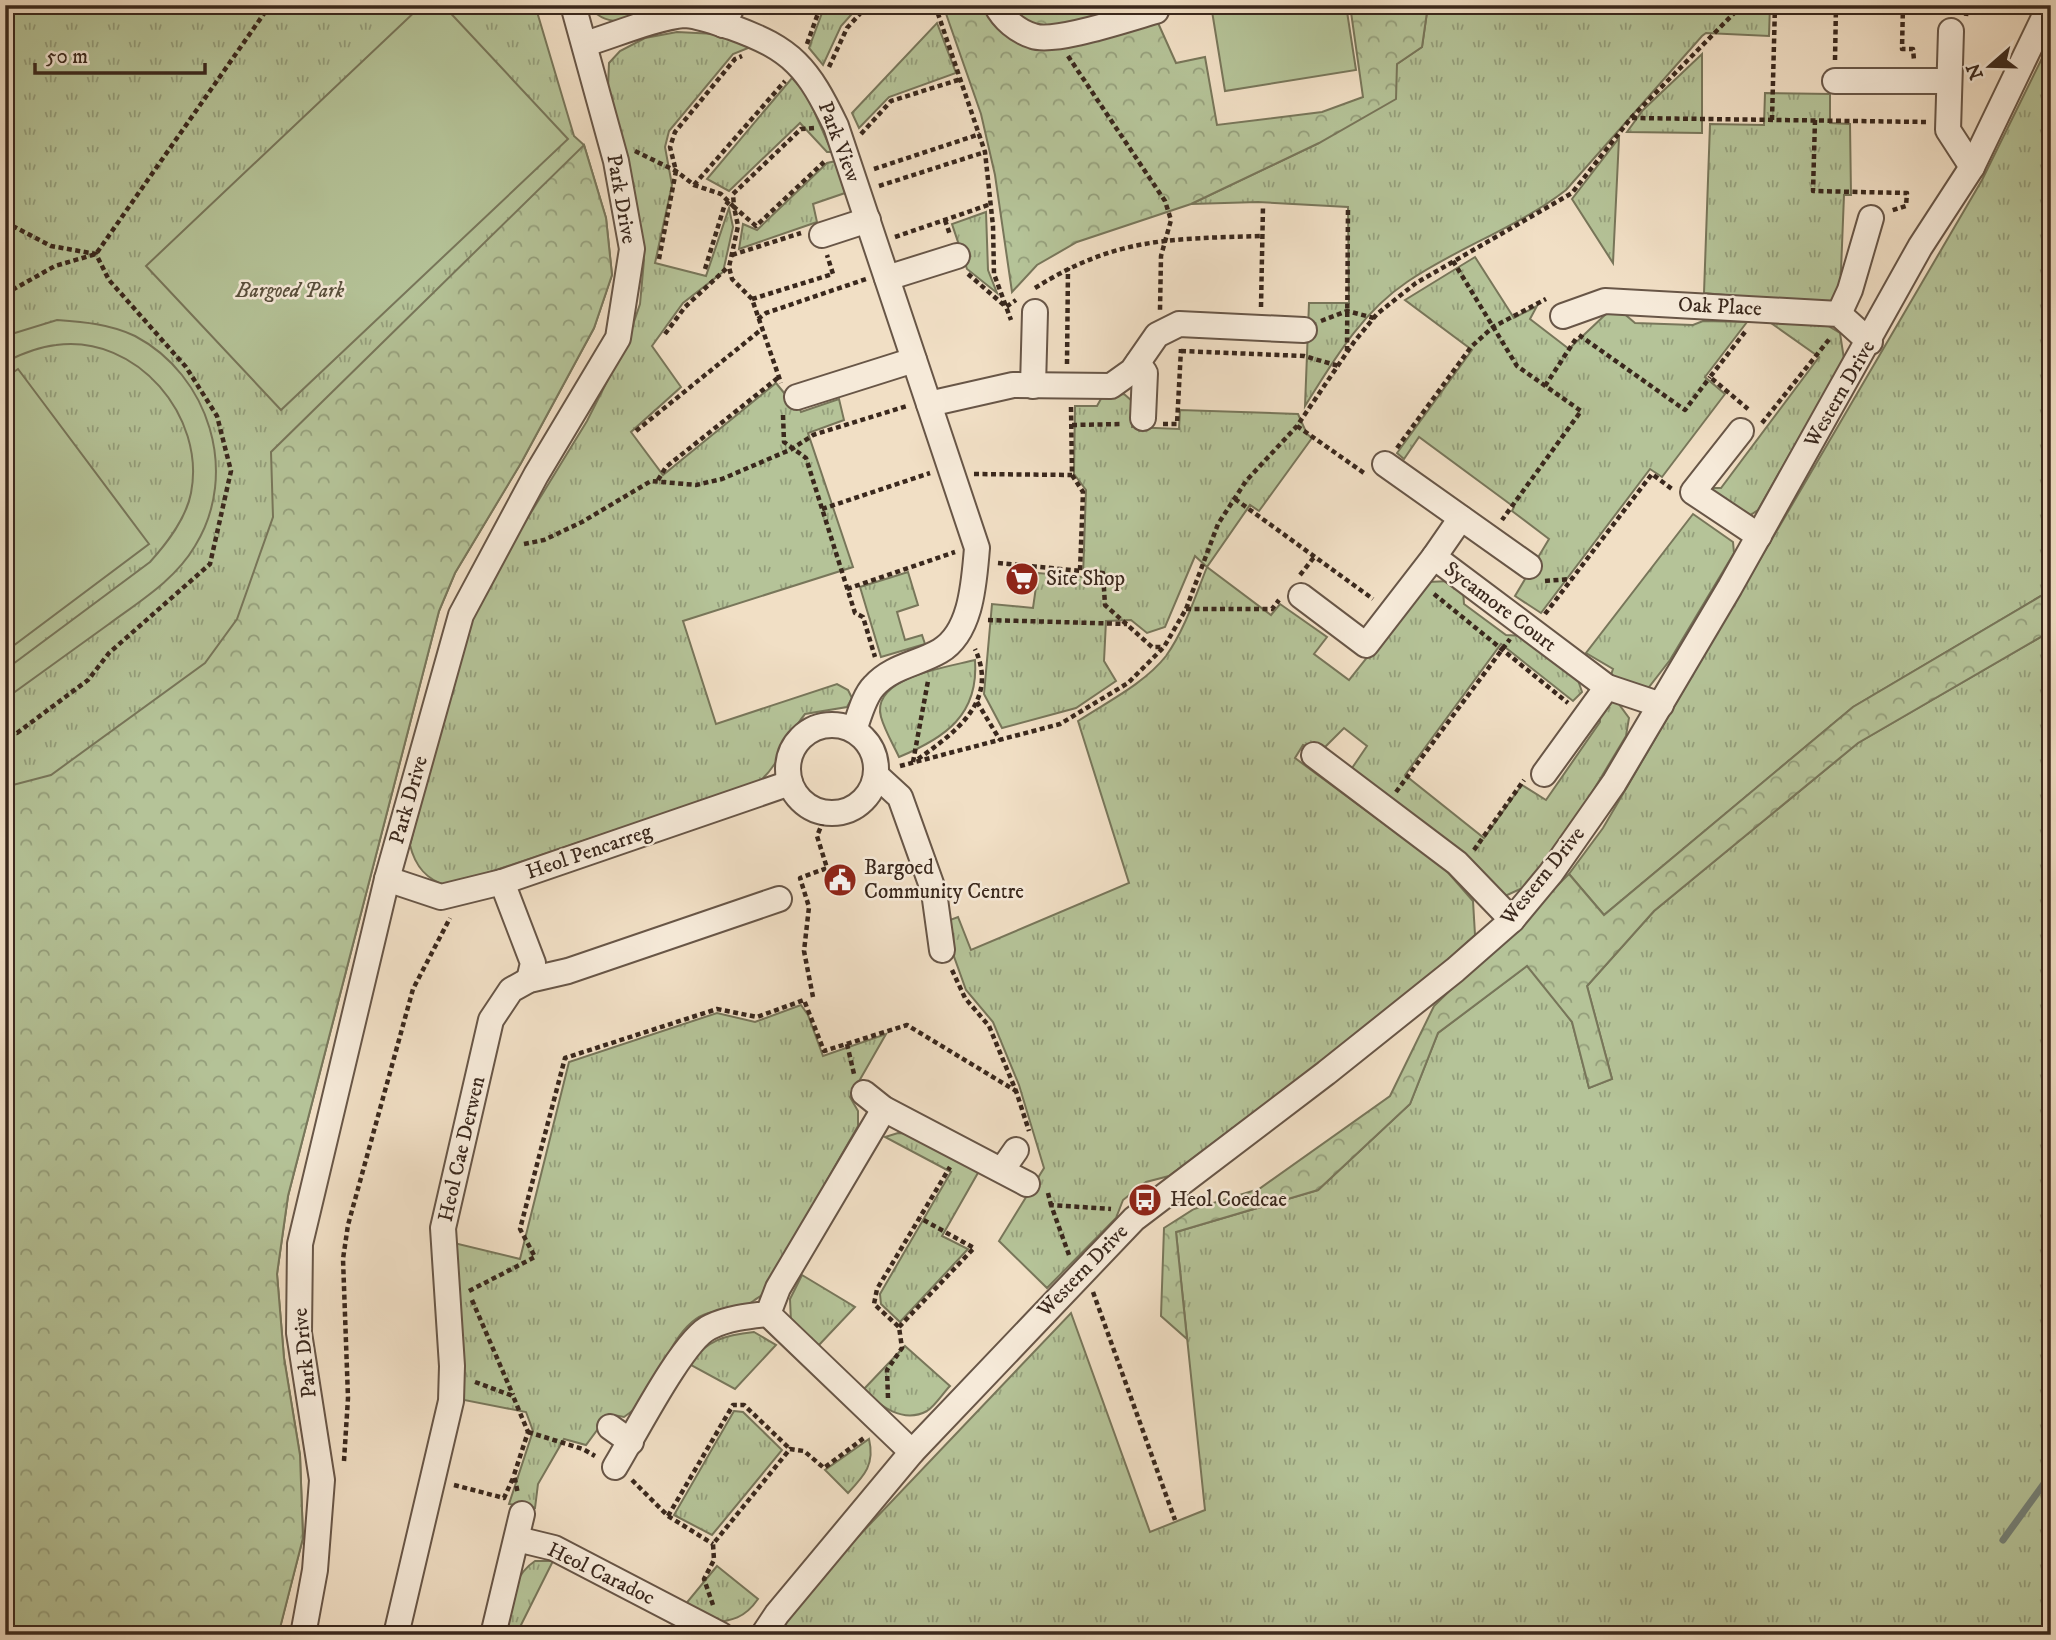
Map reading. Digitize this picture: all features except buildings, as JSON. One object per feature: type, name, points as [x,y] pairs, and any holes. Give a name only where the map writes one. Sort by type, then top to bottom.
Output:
[{"type":"street","name":"Park Drive","points":[[303,1635],[315,1570],[321,1480],[299,1333],[300,1244],[387,879],[461,615],[618,338],[632,248],[610,138],[573,5]]},
{"type":"street","points":[[996,5],[1003,18],[1034,37],[1054,36],[1156,11]]},
{"type":"street","name":"Western Drive","points":[[763,1635],[777,1614],[912,1452],[1134,1219],[1326,1073],[1512,920],[1551,873],[1606,794],[1661,705],[1870,342],[1920,247],[1972,167],[2050,5]]},
{"type":"street","name":"Park View","points":[[585,44],[687,10],[728,15],[799,65],[816,85],[836,126],[976,553],[973,591],[955,639],[933,654],[897,667],[872,687],[854,730]]},
{"type":"street","points":[[1951,31],[1948,130],[1972,167]]},
{"type":"street","points":[[1835,81],[1949,81]]},
{"type":"street","points":[[1870,342],[1839,314],[1850,290],[1871,218]]},
{"type":"street","points":[[822,235],[868,220]]},
{"type":"street","points":[[887,278],[957,256]]},
{"type":"street","name":"Oak Place","points":[[1571,325],[1605,300],[1839,314]]},
{"type":"street","points":[[1033,386],[1035,312]]},
{"type":"street","points":[[929,404],[1013,385],[1111,386],[1132,371],[1157,335],[1179,324],[1304,330]]},
{"type":"street","points":[[789,398],[914,360]]},
{"type":"street","points":[[1138,363],[1145,373],[1143,418]]},
{"type":"street","points":[[1752,427],[1693,492],[1759,536]]},
{"type":"street","points":[[1385,464],[1529,566]]},
{"type":"street","points":[[1434,557],[1461,518]]},
{"type":"street","name":"Sycamore Court","points":[[1293,591],[1366,645],[1434,557],[1606,687],[1661,705]]},
{"type":"street","points":[[1544,774],[1606,687]]},
{"type":"street","points":[[824,725],[839,725],[854,730],[872,749],[876,775],[863,801],[850,809],[827,812],[808,806],[797,796],[790,783],[788,768],[798,740],[810,730],[824,725]]},
{"type":"street","points":[[1314,755],[1461,868],[1512,920]]},
{"type":"street","points":[[876,775],[900,797],[934,892],[942,950]]},
{"type":"street","name":"Heol Pencarreg","points":[[387,879],[441,897],[502,882],[790,783]]},
{"type":"street","points":[[502,882],[533,963],[528,980]]},
{"type":"street","name":"Heol Cae Derwen","points":[[396,1635],[451,1401],[452,1373],[443,1228],[491,1020],[511,990],[528,980],[568,971],[779,899]]},
{"type":"street","points":[[864,1093],[884,1108],[1002,1170],[1035,1182]]},
{"type":"street","points":[[768,1314],[778,1288],[884,1108]]},
{"type":"street","points":[[1002,1170],[1024,1147]]},
{"type":"street","points":[[615,1467],[685,1350],[707,1328],[744,1316],[768,1314],[912,1452]]},
{"type":"street","points":[[610,1427],[631,1442]]},
{"type":"street","name":"Heol Caradoc","points":[[495,1627],[522,1514]]},
{"type":"street","name":"Heol Caradoc","points":[[517,1539],[554,1548],[721,1635]]},
{"type":"path","points":[[5,294],[55,266],[96,254],[270,5]]},
{"type":"path","points":[[694,185],[799,65],[821,5]]},
{"type":"path","points":[[816,85],[828,69],[847,27],[868,5]]},
{"type":"path","points":[[935,5],[985,152],[991,204],[994,274],[1012,322],[1034,337]]},
{"type":"path","points":[[900,797],[900,766],[1060,724],[1128,683],[1164,647],[1186,609],[1202,558],[1218,524],[1235,499],[1297,426],[1347,352],[1374,318],[1416,283],[1572,193],[1631,118],[1742,5]]},
{"type":"path","points":[[1772,120],[1775,5]]},
{"type":"path","points":[[1903,5],[1902,49],[1913,49],[1914,81]]},
{"type":"path","points":[[1054,36],[1165,201],[1171,220],[1161,256],[1157,335]]},
{"type":"path","points":[[659,258],[676,171],[670,147],[675,132],[735,59],[772,44]]},
{"type":"path","points":[[1631,118],[1926,122],[1948,130]]},
{"type":"path","points":[[1815,120],[1813,191],[1907,193],[1906,206],[1871,218]]},
{"type":"path","points":[[856,184],[979,134]]},
{"type":"path","points":[[610,138],[676,171],[694,185],[721,194],[734,207],[738,226],[729,267],[732,279],[752,299],[789,398],[781,431],[784,442],[806,458],[855,613],[863,617],[882,679]]},
{"type":"path","points":[[856,184],[985,152]]},
{"type":"path","points":[[705,269],[724,206],[729,201]]},
{"type":"path","points":[[876,244],[991,204]]},
{"type":"path","points":[[1261,328],[1263,206]]},
{"type":"path","points":[[1347,352],[1348,207]]},
{"type":"path","points":[[5,222],[51,246],[96,254]]},
{"type":"path","points":[[732,255],[819,228],[833,274],[752,299]]},
{"type":"path","points":[[1006,307],[1068,268],[1119,248],[1165,239],[1262,236]]},
{"type":"path","points":[[5,730],[17,733],[88,680],[109,653],[210,564],[231,471],[217,416],[186,367],[109,280],[96,254]]},
{"type":"path","points":[[1453,261],[1517,366],[1581,411],[1489,538]]},
{"type":"path","points":[[664,334],[685,307],[729,267]]},
{"type":"path","points":[[1068,268],[1067,386],[1071,401],[1072,475],[1083,492],[1080,571]]},
{"type":"path","points":[[758,319],[766,313],[871,277],[887,278]]},
{"type":"path","points":[[1297,426],[1373,479],[1471,346],[1493,327],[1548,298],[1571,325],[1685,410],[1750,326],[1752,309]]},
{"type":"path","points":[[1304,330],[1347,312],[1374,318]]},
{"type":"path","points":[[1710,377],[1752,427],[1836,330],[1839,314]]},
{"type":"path","points":[[1545,386],[1571,325]]},
{"type":"path","points":[[636,431],[762,329]]},
{"type":"path","points":[[1181,351],[1304,356],[1339,366]]},
{"type":"path","points":[[658,481],[666,467],[779,377]]},
{"type":"path","points":[[499,544],[544,540],[582,522],[629,492],[658,481],[696,485],[722,479],[792,449],[813,435],[908,405],[929,404]]},
{"type":"path","points":[[1384,809],[1516,632],[1532,631],[1652,474],[1675,492],[1693,492]]},
{"type":"path","points":[[1235,499],[1391,612]]},
{"type":"path","points":[[847,589],[976,553],[1103,573],[1105,605],[1152,647],[1164,647]]},
{"type":"path","points":[[1186,609],[1272,609],[1293,591],[1315,556]]},
{"type":"path","points":[[1417,580],[1586,716]]},
{"type":"path","points":[[913,762],[953,734],[973,712],[980,691],[980,659],[962,620],[1127,624]]},
{"type":"path","points":[[913,762],[933,654]]},
{"type":"path","points":[[976,702],[1000,740]]},
{"type":"path","points":[[1461,868],[1530,772],[1544,774]]},
{"type":"path","points":[[813,997],[804,951],[809,907],[800,878],[827,868],[817,836],[827,812]]},
{"type":"path","points":[[344,1467],[348,1398],[343,1259],[348,1225],[413,989],[452,914],[455,893]]},
{"type":"path","points":[[942,950],[965,998],[989,1026],[1016,1091],[1024,1147]]},
{"type":"path","points":[[468,1292],[535,1257],[520,1229],[565,1058],[717,1009],[757,1017],[804,1000],[824,1051],[907,1026],[1016,1091]]},
{"type":"path","points":[[847,1044],[855,1080],[864,1093]]},
{"type":"path","points":[[1035,1182],[1051,1205],[1071,1261]]},
{"type":"path","points":[[1051,1205],[1115,1209],[1134,1219]]},
{"type":"path","points":[[898,1327],[974,1248],[920,1218]]},
{"type":"path","points":[[433,1478],[504,1498],[528,1432],[463,1280]]},
{"type":"path","points":[[1091,1288],[1175,1520]]},
{"type":"path","points":[[452,1373],[513,1396]]},
{"type":"path","points":[[668,1516],[733,1405],[744,1405],[790,1450]]},
{"type":"path","points":[[514,1475],[519,1487],[517,1501],[522,1514]]},
{"type":"path","points":[[495,1627],[553,1635]]},
{"type":"green space","name":"Bargoed Park","points":[[5,5],[535,5],[574,136],[584,145],[606,218],[612,275],[594,328],[521,463],[455,573],[439,611],[288,1196],[277,1274],[284,1358],[300,1455],[303,1538],[278,1635],[5,1635]]},
{"type":"green space","points":[[422,5],[443,5],[568,139],[281,410],[146,266]]},
{"type":"green space","points":[[588,5],[669,5],[637,17],[616,21],[597,14]]},
{"type":"green space","points":[[825,5],[860,5],[841,26],[823,65],[809,48]]},
{"type":"green space","points":[[943,5],[1150,5],[1176,63],[1205,57],[1217,125],[1322,112],[1363,97],[1350,5],[1428,5],[1422,47],[1397,64],[1396,99],[1319,143],[1191,204],[1077,242],[1037,265],[1012,292],[995,175],[981,114]]},
{"type":"green space","points":[[1211,5],[1346,5],[1356,70],[1225,91]]},
{"type":"green space","points":[[1428,5],[1770,5],[1769,36],[1706,33],[1702,36],[1566,190],[1528,215],[1446,258],[1391,294],[1350,338],[1305,406],[1309,303],[1349,303],[1348,207],[1258,202],[1191,204],[1319,143],[1397,64],[1422,47]]},
{"type":"green space","points":[[937,23],[956,73],[889,97],[859,128],[852,113]]},
{"type":"green space","points":[[677,32],[716,34],[753,46],[733,54],[669,131],[665,147],[672,185],[655,263],[706,276],[729,208],[733,227],[723,272],[683,303],[652,346],[681,387],[631,432],[663,475],[776,383],[789,399],[797,401],[801,412],[839,399],[844,420],[808,433],[853,567],[683,621],[716,724],[837,684],[848,690],[852,698],[847,707],[805,714],[767,775],[759,782],[448,886],[433,880],[423,871],[410,845],[460,644],[483,591],[587,421],[627,342],[640,304],[644,260],[638,218],[608,88],[609,63],[620,51],[645,38]]},
{"type":"green space","points":[[2051,40],[2051,590],[1853,707],[1604,915],[1569,874],[1603,828],[1982,180]]},
{"type":"green space","points":[[1702,54],[1702,133],[1627,132],[1643,110]]},
{"type":"green space","points":[[792,78],[806,93],[832,152],[827,152],[800,123],[729,191],[707,179]]},
{"type":"green space","points":[[1765,93],[1830,94],[1830,123],[1850,124],[1851,195],[1844,195],[1840,296],[1828,305],[1704,293],[1710,124],[1764,125]]},
{"type":"green space","points":[[1619,138],[1613,263],[1572,199]]},
{"type":"green space","points":[[584,145],[606,218],[612,275],[594,328],[521,463],[455,573],[439,611],[288,1196],[277,1274],[284,1358],[300,1455],[303,1538],[278,1635],[5,1635],[5,787],[51,775],[205,663],[237,619],[273,517],[271,452]]},
{"type":"green space","points":[[836,161],[845,193],[813,204],[817,222],[739,249],[743,224],[757,230],[827,163]]},
{"type":"green space","points":[[986,212],[988,270],[997,293],[967,269],[952,224]]},
{"type":"green space","points":[[1475,257],[1514,318],[1537,306],[1530,319],[1569,349],[1606,314],[1621,311],[1635,323],[1693,325],[1703,321],[1747,322],[1705,377],[1725,394],[1662,477],[1650,469],[1541,613],[1515,596],[1549,539],[1512,511],[1514,507],[1419,437],[1404,459],[1397,453],[1472,350],[1405,300]]},
{"type":"green space","points":[[57,320],[106,326],[126,332],[161,353],[182,375],[198,400],[210,428],[215,458],[215,488],[208,518],[195,546],[167,580],[5,699],[5,670],[150,562],[180,521],[191,493],[193,464],[188,436],[176,410],[160,386],[138,367],[113,353],[86,345],[49,346],[5,362],[5,336]]},
{"type":"green space","points":[[1771,323],[1825,324],[1840,333],[1844,359],[1758,510],[1749,516],[1708,494],[1712,488],[1721,488],[1819,357]]},
{"type":"green space","points":[[18,369],[149,544],[5,652],[5,378]]},
{"type":"green space","points":[[1124,394],[1132,401],[1132,427],[1179,429],[1180,410],[1298,414],[1307,434],[1312,438],[1259,511],[1250,505],[1207,567],[1195,556],[1165,627],[1147,633],[1131,620],[1106,621],[1104,661],[1116,681],[1076,708],[1002,728],[984,694],[992,604],[1033,608],[1038,573],[1083,577],[1086,490],[1074,474],[1075,406],[1097,406],[1102,397]]},
{"type":"green space","points":[[1693,514],[1733,542],[1734,553],[1670,660],[1649,687],[1632,691],[1610,678],[1613,669],[1586,653]]},
{"type":"green space","points":[[1207,567],[1271,615],[1280,604],[1327,637],[1314,654],[1349,680],[1427,582],[1451,581],[1463,590],[1464,604],[1506,635],[1523,636],[1578,680],[1582,692],[1573,701],[1501,644],[1405,775],[1484,838],[1522,785],[1546,800],[1600,722],[1600,710],[1607,701],[1618,703],[1629,718],[1626,736],[1564,839],[1527,886],[1505,896],[1350,771],[1367,746],[1344,728],[1321,751],[1303,745],[1295,758],[1445,869],[1473,901],[1475,935],[1402,1001],[1169,1176],[1146,1182],[1123,1200],[1116,1218],[1047,1288],[999,1241],[1044,1168],[1019,1085],[993,1022],[966,990],[942,923],[958,917],[971,950],[1129,883],[1078,721],[1137,683],[1166,656],[1184,624]]},
{"type":"green space","points":[[908,572],[918,605],[897,612],[905,640],[922,635],[925,644],[881,657],[860,587]]},
{"type":"green space","points":[[2051,590],[2051,631],[1858,743],[1654,911],[1587,986],[1612,1079],[1589,1088],[1572,1022],[1527,966],[1438,1033],[1410,1104],[1318,1190],[1176,1232],[1187,1339],[1161,1316],[1164,1228],[1194,1209],[1259,1189],[1390,1096],[1434,1006],[1569,874],[1604,915],[1853,707]]},
{"type":"green space","points":[[2051,631],[2051,1635],[774,1635],[814,1583],[1071,1313],[1150,1532],[1205,1510],[1176,1232],[1318,1190],[1410,1104],[1438,1033],[1528,965],[1572,1022],[1589,1088],[1612,1079],[1587,986],[1654,911],[1858,743]]},
{"type":"green space","points":[[975,660],[971,696],[956,722],[931,742],[899,757],[881,717],[881,703],[887,692],[914,676]]},
{"type":"green space","points":[[801,1005],[808,1015],[823,1056],[886,1034],[850,1097],[858,1111],[858,1126],[761,1296],[743,1307],[710,1312],[692,1322],[674,1345],[645,1397],[635,1408],[624,1417],[609,1414],[586,1445],[564,1439],[538,1484],[535,1508],[509,1504],[533,1431],[526,1412],[459,1399],[450,1242],[520,1259],[569,1062],[717,1013],[755,1022]]},
{"type":"green space","points":[[898,1133],[914,1134],[979,1171],[942,1236],[968,1249],[900,1322],[881,1304],[880,1294],[951,1172],[885,1137]]},
{"type":"green space","points":[[802,1275],[855,1307],[818,1346],[791,1322],[790,1299]]},
{"type":"green space","points":[[754,1332],[776,1345],[735,1389],[689,1364],[703,1349],[717,1340]]},
{"type":"green space","points":[[905,1346],[950,1386],[930,1409],[918,1414],[892,1411],[863,1390]]},
{"type":"green space","points":[[734,1411],[743,1412],[782,1450],[712,1535],[674,1515]]},
{"type":"green space","points":[[869,1439],[871,1455],[867,1469],[848,1493],[825,1470]]},
{"type":"green space","points":[[535,1561],[553,1561],[516,1635],[504,1635],[516,1584]]},
{"type":"green space","points":[[717,1566],[758,1599],[737,1617],[710,1623],[684,1606]]},
{"type":"waterway","points":[[2003,1540],[2051,1474]]},
{"type":"place","name":"Site Shop","points":[[1022,579]]},
{"type":"place","name":"Bargoed Community Centre","points":[[840,880]]},
{"type":"place","name":"Heol Coedcae","points":[[1145,1200]]}]
